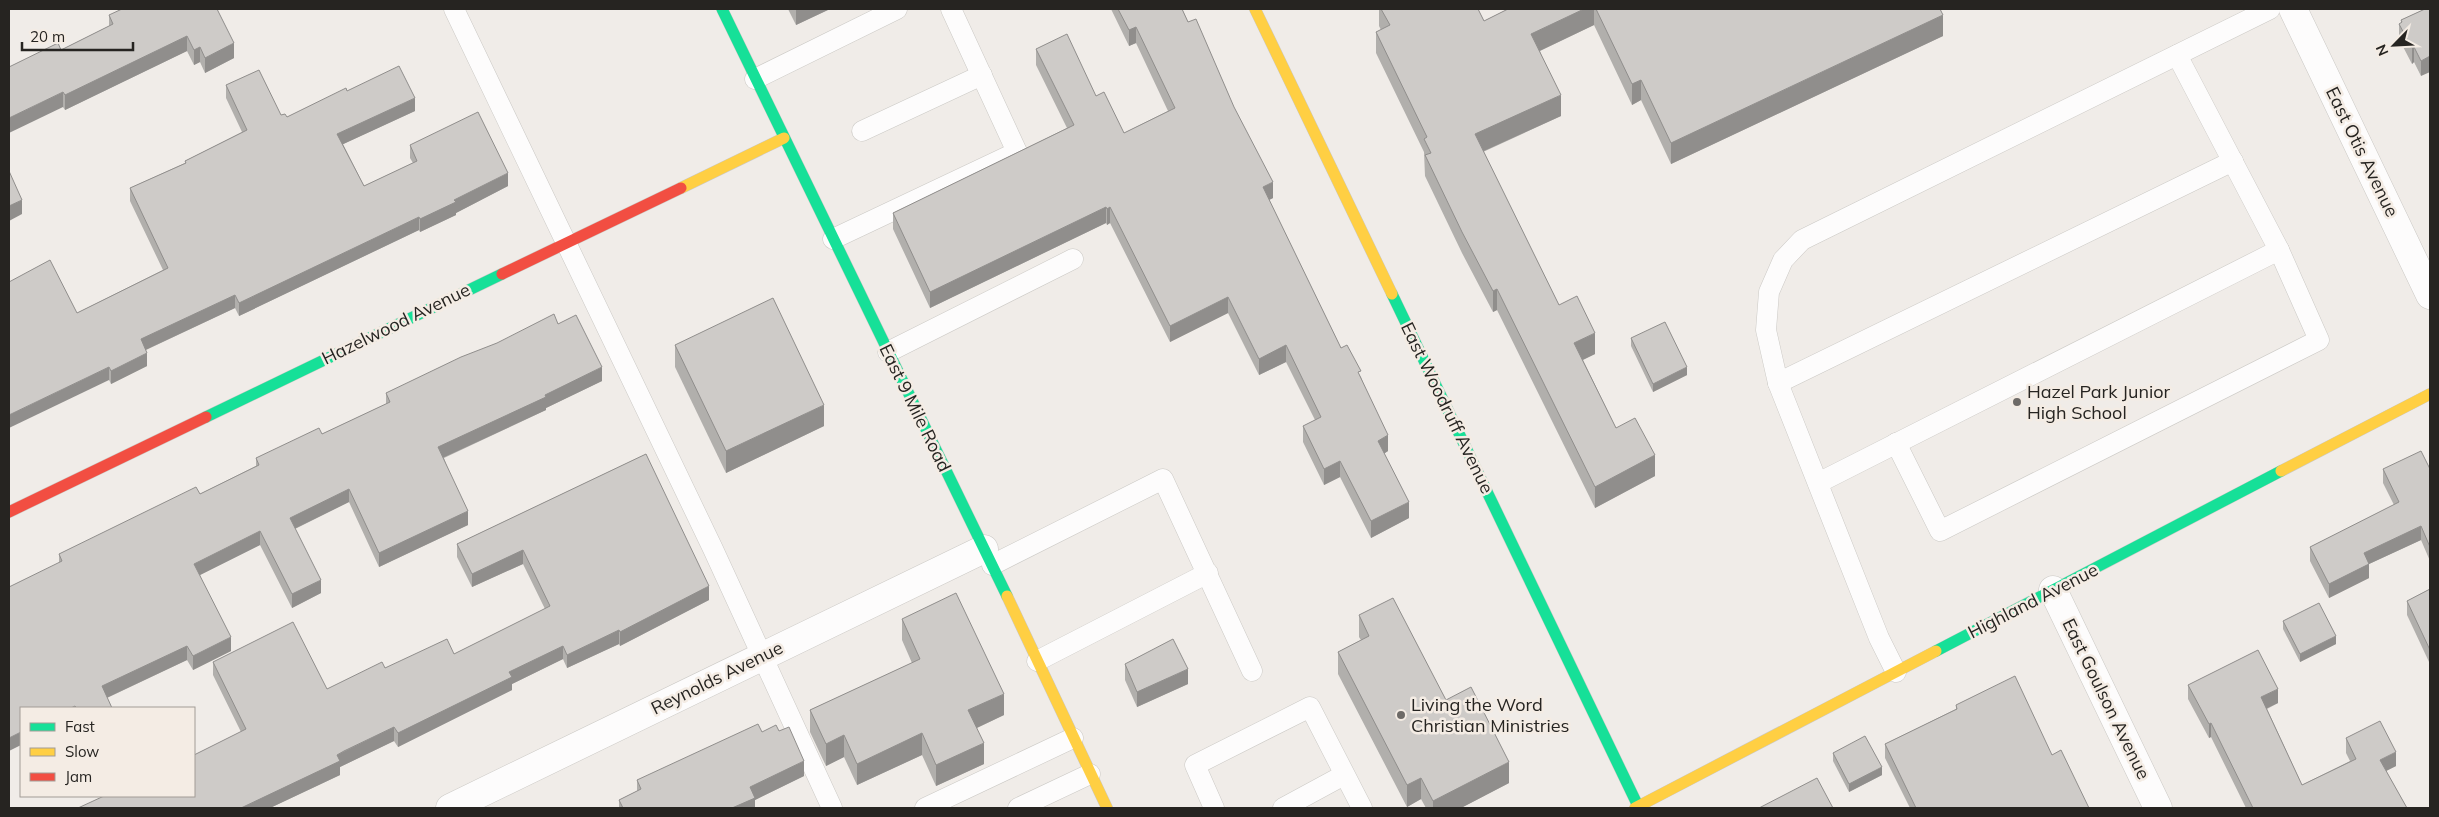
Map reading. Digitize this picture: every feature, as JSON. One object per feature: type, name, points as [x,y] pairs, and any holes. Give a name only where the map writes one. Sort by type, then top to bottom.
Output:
[{"type":"street","name":"East 9 Mile Road","points":[[722,9],[988,557],[1107,808]]},
{"type":"street","name":"East Woodruff Avenue","points":[[1255,9],[1637,808]]},
{"type":"street","name":"East Otis Avenue","points":[[2293,9],[2430,295]]},
{"type":"street","name":"Hazelwood Avenue","points":[[9,512],[567,241],[784,138]]},
{"type":"street","name":"Highland Avenue","points":[[1637,808],[2430,394]]},
{"type":"street","name":"Reynolds Avenue","points":[[450,808],[762,656],[988,557]]},
{"type":"street","name":"East Goulson Avenue","points":[[2053,590],[2158,808]]},
{"type":"lane","points":[[454,9],[567,241],[832,808]]},
{"type":"lane","points":[[755,79],[897,9]]},
{"type":"lane","points":[[833,239],[1017,152],[951,9]]},
{"type":"lane","points":[[1896,672],[1879,638],[1778,382],[1766,330],[1769,292],[1783,260],[1802,240],[2270,9]]},
{"type":"lane","points":[[1896,444],[1940,531],[2319,340],[2279,250],[2176,55]]},
{"type":"lane","points":[[862,132],[982,75]]},
{"type":"lane","points":[[1778,382],[2233,161]]},
{"type":"lane","points":[[1818,483],[2279,250]]},
{"type":"lane","points":[[888,352],[1073,259]]},
{"type":"lane","points":[[988,557],[1163,479],[1252,671]]},
{"type":"lane","points":[[1036,661],[1208,573]]},
{"type":"lane","points":[[1214,808],[1195,765],[1310,707],[1362,808]]},
{"type":"lane","points":[[925,808],[1073,738]]},
{"type":"lane","points":[[1018,808],[1090,774]]},
{"type":"lane","points":[[1283,808],[1344,775]]},
{"type":"building","points":[[122,9],[217,9],[234,43],[205,58],[200,47],[194,50],[187,36],[65,95],[63,92],[9,118],[9,67],[58,43],[61,50],[113,24],[109,15]]},
{"type":"building","points":[[1118,9],[1182,9],[1188,22],[1196,19],[1234,107],[1273,182],[1263,187],[1341,348],[1347,345],[1361,371],[1358,372],[1388,435],[1378,441],[1409,502],[1371,521],[1340,461],[1324,469],[1303,426],[1321,417],[1286,345],[1259,359],[1228,297],[1170,326],[1110,207],[1107,209],[1106,207],[930,292],[893,213],[1074,125],[1036,49],[1067,34],[1096,96],[1104,92],[1124,133],[1175,108],[1136,27],[1129,30]]},
{"type":"building","points":[[1381,9],[1478,9],[1484,21],[1508,9],[1584,9],[1531,34],[1561,95],[1475,134],[1559,305],[1577,296],[1595,333],[1574,343],[1616,428],[1635,418],[1655,455],[1595,487],[1497,289],[1493,291],[1425,155],[1431,153],[1424,139],[1427,137],[1376,32],[1390,25]]},
{"type":"building","points":[[1596,9],[1940,9],[1943,15],[1671,143],[1641,80],[1632,84]]},
{"type":"building","points":[[2425,9],[2430,9],[2430,56],[2421,61],[2399,24],[2402,22],[2401,20]]},
{"type":"building","points":[[399,66],[415,98],[337,134],[364,186],[417,161],[410,145],[478,112],[508,173],[454,200],[456,202],[420,219],[419,217],[239,303],[235,295],[141,339],[147,353],[111,371],[109,367],[9,415],[9,282],[50,260],[77,313],[168,268],[130,188],[186,163],[185,161],[247,130],[226,85],[259,70],[281,115],[285,114],[287,117],[346,88],[347,91]]},
{"type":"building","points":[[9,171],[22,200],[9,206]]},
{"type":"building","points":[[773,298],[824,405],[726,451],[675,345]]},
{"type":"building","points":[[554,314],[558,324],[576,315],[602,367],[545,395],[546,397],[438,447],[468,511],[379,553],[349,489],[290,518],[321,580],[292,594],[260,531],[194,564],[231,637],[193,656],[187,646],[102,686],[112,707],[20,707],[20,732],[9,738],[9,587],[62,561],[59,554],[196,487],[200,494],[259,465],[256,458],[319,428],[322,434],[390,402],[386,393],[461,357],[497,343]]},
{"type":"building","points":[[1665,322],[1687,367],[1653,384],[1631,338]]},
{"type":"building","points":[[2421,451],[2430,469],[2430,547],[2421,526],[2364,553],[2369,564],[2329,584],[2310,547],[2399,502],[2383,469]]},
{"type":"building","points":[[646,454],[709,586],[620,632],[619,630],[567,655],[563,646],[509,672],[512,677],[398,733],[394,727],[344,751],[337,755],[340,761],[241,808],[78,808],[102,797],[195,797],[195,754],[246,729],[213,662],[293,622],[327,689],[382,662],[385,668],[447,639],[454,654],[550,606],[523,550],[472,574],[457,544]]},
{"type":"building","points":[[2430,589],[2430,650],[2407,601]]},
{"type":"building","points":[[956,593],[1004,694],[968,710],[984,743],[936,765],[922,733],[857,764],[844,735],[826,744],[810,710],[920,659],[902,619]]},
{"type":"building","name":"Living the Word Christian Ministries","points":[[1393,598],[1446,700],[1471,687],[1509,762],[1433,801],[1421,778],[1407,785],[1338,652],[1369,636],[1359,615]]},
{"type":"building","points":[[2319,603],[2336,636],[2300,654],[2283,621]]},
{"type":"building","points":[[1173,639],[1188,669],[1137,692],[1125,664]]},
{"type":"building","points":[[2258,650],[2278,689],[2261,697],[2302,785],[2356,759],[2346,738],[2380,721],[2396,752],[2380,760],[2407,808],[2253,808],[2211,723],[2209,724],[2188,685]]},
{"type":"building","points":[[2015,676],[2052,755],[2061,750],[2089,808],[1916,808],[1885,744],[1957,709],[1956,705]]},
{"type":"building","points":[[758,724],[762,732],[776,725],[779,731],[789,727],[804,761],[750,787],[755,798],[732,808],[623,808],[619,800],[641,789],[637,780]]},
{"type":"building","points":[[1865,736],[1882,767],[1849,784],[1833,753]]},
{"type":"building","points":[[1817,778],[1833,808],[1759,808]]},
{"type":"traffic: fast","points":[[722,9],[1007,596]]},
{"type":"traffic: fast","points":[[206,417],[502,274]]},
{"type":"traffic: fast","points":[[1392,294],[1639,808]]},
{"type":"traffic: fast","points":[[1936,651],[2281,471]]},
{"type":"traffic: slow","points":[[1255,9],[1392,294]]},
{"type":"traffic: slow","points":[[681,188],[784,138]]},
{"type":"traffic: slow","points":[[2281,471],[2430,394]]},
{"type":"traffic: slow","points":[[1007,596],[1107,808]]},
{"type":"traffic: slow","points":[[1635,808],[1936,651]]},
{"type":"traffic: jam","points":[[502,274],[681,188]]},
{"type":"traffic: jam","points":[[9,512],[206,417]]},
{"type":"place","name":"Hazel Park Junior High School","points":[[2017,402]]},
{"type":"place","name":"Living the Word Christian Ministries","points":[[1401,715]]}]
